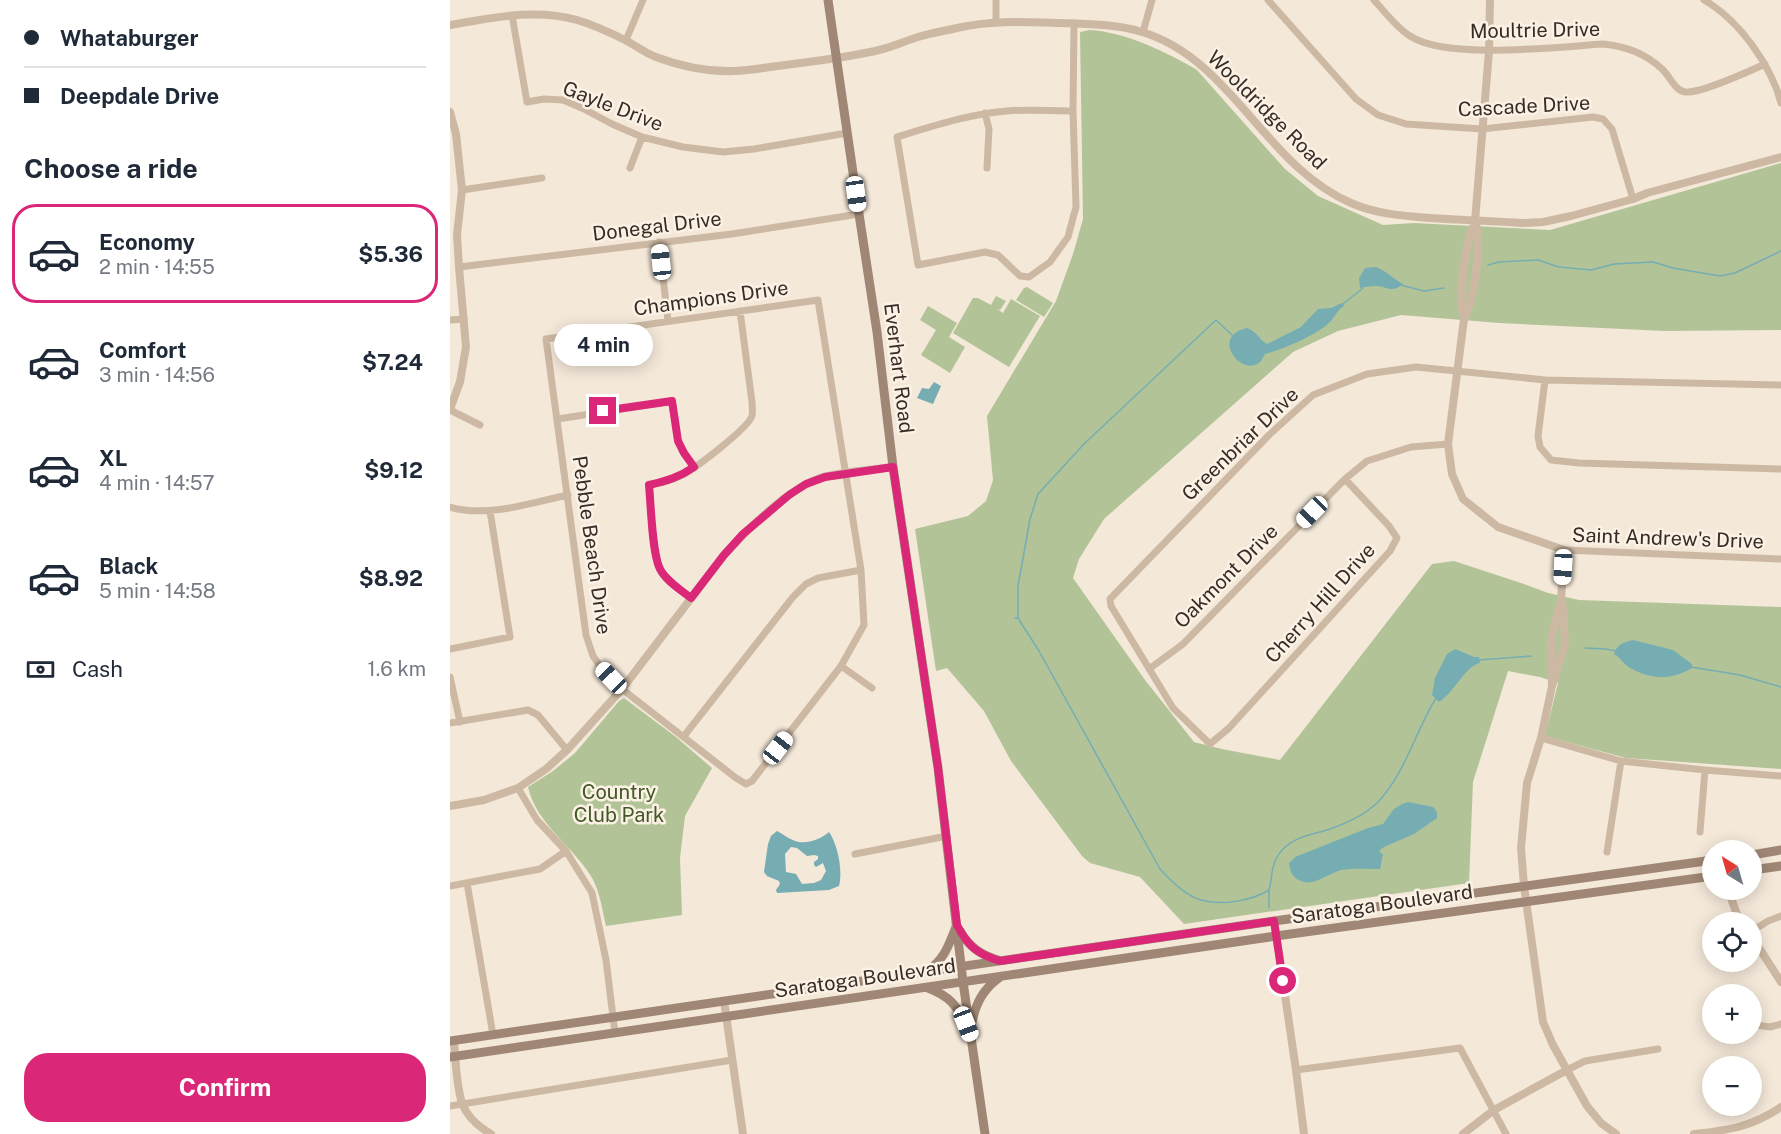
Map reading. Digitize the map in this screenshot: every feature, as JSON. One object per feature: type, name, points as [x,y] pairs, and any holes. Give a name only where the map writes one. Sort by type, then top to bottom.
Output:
[{"type":"main road","name":"Everhart Road","points":[[828,0],[947,836],[963,982],[985,1134]]},
{"type":"main road","points":[[1762,853],[1781,850]]},
{"type":"main road","name":"Saratoga Boulevard","points":[[452,1041],[1274,921],[1702,862]]},
{"type":"main road","points":[[1762,869],[1781,866]]},
{"type":"main road","name":"Saratoga Boulevard","points":[[452,1057],[1276,936],[1702,878]]},
{"type":"main road","points":[[957,925],[966,941],[975,950],[986,957],[1000,961]]},
{"type":"main road","points":[[923,972],[938,963],[944,955],[957,925]]},
{"type":"main road","points":[[971,1037],[972,1022],[981,995],[1001,977]]},
{"type":"main road","points":[[926,987],[954,1003],[971,1037]]},
{"type":"street","points":[[626,40],[643,0]]},
{"type":"street","points":[[996,0],[996,22]]},
{"type":"street","points":[[1143,32],[1152,0]]},
{"type":"street","name":"Cascade Drive","points":[[1268,0],[1356,99],[1378,115],[1406,124],[1482,129],[1593,117],[1603,119],[1612,129],[1633,199]]},
{"type":"street","name":"Moultrie Drive","points":[[1374,0],[1408,36],[1421,42],[1489,51],[1617,45],[1642,54],[1662,68],[1678,89],[1683,91],[1690,92],[1732,79],[1765,64]]},
{"type":"street","name":"Saint Andrew's Drive","points":[[1490,0],[1489,51],[1475,221],[1478,230],[1475,285],[1464,319],[1448,444],[1452,474],[1463,499],[1498,527],[1564,550],[1781,559]]},
{"type":"street","points":[[1707,1],[1743,33],[1765,64],[1781,103]]},
{"type":"street","name":"Wooldridge Road","points":[[450,25],[512,15],[541,15],[573,19],[598,27],[654,56],[709,70],[735,71],[836,58],[883,49],[961,27],[996,22],[1098,24],[1143,32],[1171,44],[1203,67],[1279,151],[1313,181],[1350,203],[1377,212],[1400,216],[1475,221],[1544,222],[1781,157]]},
{"type":"street","name":"Gayle Drive","points":[[512,15],[527,102],[544,99],[563,100],[642,137],[683,147],[723,152],[847,134]]},
{"type":"street","points":[[1073,111],[985,113],[897,137],[918,265],[985,252],[998,255],[1020,276],[1029,277],[1050,262],[1068,237],[1076,207],[1073,111],[1074,23]]},
{"type":"street","points":[[450,112],[456,134],[462,190],[454,236],[466,347],[460,382],[450,409],[480,425]]},
{"type":"street","points":[[985,113],[988,129],[987,168]]},
{"type":"street","points":[[630,168],[642,137]]},
{"type":"street","points":[[462,190],[542,178]]},
{"type":"street","name":"Donegal Drive","points":[[459,267],[732,234],[859,214]]},
{"type":"street","points":[[659,242],[668,321]]},
{"type":"street","name":"Champions Drive","points":[[558,419],[546,339],[818,300],[845,474]]},
{"type":"street","points":[[691,598],[660,570],[656,557],[649,485],[683,475],[740,431],[752,416],[740,311]]},
{"type":"street","points":[[450,320],[464,319]]},
{"type":"street","name":"Greenbriar Drive","points":[[1210,744],[1173,708],[1111,606],[1110,599],[1269,435],[1313,395],[1367,374],[1416,367],[1545,380],[1781,386]]},
{"type":"street","points":[[1545,380],[1538,436],[1540,447],[1551,460],[1579,463],[1781,469]]},
{"type":"street","points":[[558,419],[672,401],[678,441],[694,467]]},
{"type":"street","name":"Pebble Beach Drive","points":[[558,419],[586,635],[593,656],[622,690],[746,784],[752,781],[841,666]]},
{"type":"street","name":"Oakmont Drive","points":[[1149,669],[1183,644],[1345,480],[1367,461],[1411,447],[1448,444]]},
{"type":"street","points":[[450,806],[484,800],[518,788],[546,769],[567,750],[622,690],[724,555],[743,534],[789,495],[806,484],[825,477],[893,467]]},
{"type":"street","points":[[845,474],[861,570],[864,625],[841,666],[872,688]]},
{"type":"street","name":"Cherry Hill Drive","points":[[1210,744],[1229,728],[1390,551],[1397,538],[1389,526],[1345,480]]},
{"type":"street","points":[[450,507],[466,512],[490,511],[568,495]]},
{"type":"street","points":[[450,649],[510,637],[490,511]]},
{"type":"street","points":[[1552,686],[1551,639],[1561,601],[1564,550]]},
{"type":"street","points":[[684,736],[793,597],[806,584],[818,578],[861,570]]},
{"type":"street","points":[[1561,601],[1565,644],[1527,783],[1521,848],[1524,886],[1543,1022],[1553,1045],[1587,1106],[1601,1124],[1616,1134]]},
{"type":"street","points":[[450,677],[460,722]]},
{"type":"street","points":[[450,723],[528,710],[538,715],[567,750]]},
{"type":"street","points":[[1541,738],[1621,761],[1781,776]]},
{"type":"street","points":[[1607,852],[1621,761]]},
{"type":"street","points":[[1700,832],[1705,770]]},
{"type":"street","points":[[518,788],[537,820],[566,851],[592,893],[606,960],[615,1033]]},
{"type":"street","points":[[855,854],[947,836]]},
{"type":"street","points":[[450,886],[540,869],[566,851]]},
{"type":"street","points":[[467,883],[493,1035]]},
{"type":"street","points":[[1762,925],[1781,916]]},
{"type":"street","points":[[1274,921],[1304,1134]]},
{"type":"street","points":[[1762,953],[1781,982]]},
{"type":"street","points":[[724,1001],[743,1134]]},
{"type":"street","points":[[1762,1026],[1770,1027],[1781,1024]]},
{"type":"street","points":[[452,1041],[452,1057],[462,1104],[471,1118],[491,1134]]},
{"type":"street","points":[[1296,1070],[1460,1048],[1506,1134]]},
{"type":"street","points":[[1463,1134],[1494,1110],[1585,1060],[1658,1049]]},
{"type":"street","points":[[450,1106],[732,1060]]},
{"type":"street","points":[[1694,1134],[1756,1122],[1781,1107]]},
{"type":"green space","points":[[1090,30],[1117,35],[1145,44],[1197,70],[1285,169],[1318,196],[1383,225],[1414,223],[1550,230],[1781,163],[1781,330],[1664,331],[1499,323],[1401,315],[1338,331],[1293,352],[1104,519],[1079,559],[1073,578],[1145,680],[1194,742],[1280,760],[1432,564],[1454,561],[1548,593],[1579,600],[1781,607],[1781,769],[1626,758],[1545,736],[1558,683],[1508,671],[1473,782],[1469,883],[1184,924],[1140,877],[1090,863],[1082,856],[1011,761],[984,711],[947,668],[936,671],[915,529],[968,516],[986,501],[993,480],[987,416],[1056,301],[1073,254],[1083,219],[1080,32]]},
{"type":"green space","points":[[1027,287],[1053,303],[1044,317],[1016,300]]},
{"type":"green space","points":[[996,296],[1006,301],[1000,310],[997,309],[1003,313],[1011,299],[1040,316],[1009,367],[953,333],[973,298],[978,298],[991,305]]},
{"type":"green space","points":[[928,306],[957,323],[949,337],[965,347],[950,373],[921,355],[936,330],[920,320]]},
{"type":"green space","name":"Country Club Park","points":[[624,698],[676,737],[712,768],[685,816],[680,858],[682,915],[606,926],[599,894],[591,876],[546,823],[532,800],[528,787],[575,753]]},
{"type":"water","points":[[1376,267],[1403,284],[1392,289],[1379,286],[1360,288],[1359,278],[1365,268]]},
{"type":"water","points":[[1342,303],[1344,306],[1323,328],[1298,342],[1265,354],[1260,362],[1254,365],[1241,363],[1231,352],[1230,340],[1240,330],[1247,328],[1251,330],[1267,344],[1301,327],[1318,309],[1331,308]]},
{"type":"water","points":[[934,382],[941,386],[933,404],[917,398],[922,388],[929,389]]},
{"type":"water","points":[[1633,640],[1673,650],[1692,664],[1692,668],[1677,675],[1662,677],[1640,673],[1627,666],[1614,654],[1621,644]]},
{"type":"water","points":[[1455,649],[1479,657],[1480,663],[1470,669],[1439,702],[1432,695],[1435,678],[1447,654]]},
{"type":"water","points":[[1408,802],[1433,807],[1437,812],[1437,818],[1414,834],[1380,850],[1383,854],[1380,869],[1341,870],[1314,882],[1303,882],[1292,874],[1289,863],[1295,857],[1383,824],[1394,809]]},
{"type":"water","points":[[777,831],[793,840],[808,842],[829,832],[839,858],[839,886],[829,890],[777,893],[779,881],[767,876],[764,872],[771,836]],"holes":[[[791,847],[797,848],[807,856],[818,856],[814,865],[816,867],[823,863],[826,871],[821,880],[802,884],[796,874],[786,872],[785,854]]]},
{"type":"waterway","points":[[1488,265],[1499,262],[1538,260],[1559,267],[1591,270],[1614,264],[1653,262],[1720,276],[1735,273],[1781,251]]},
{"type":"waterway","points":[[1401,285],[1424,291],[1444,288]]},
{"type":"waterway","points":[[1343,304],[1363,288]]},
{"type":"waterway","points":[[1015,618],[1018,618],[1018,585],[1030,519],[1038,494],[1084,444],[1216,320],[1232,335]]},
{"type":"waterway","points":[[1018,618],[1039,651],[1160,869],[1184,891],[1195,898],[1209,902],[1236,901],[1254,897],[1269,890],[1274,863],[1286,846],[1299,838],[1349,821],[1373,807],[1396,778],[1436,698]]},
{"type":"waterway","points":[[1585,648],[1616,651]]},
{"type":"waterway","points":[[1478,660],[1531,656]]},
{"type":"waterway","points":[[1691,667],[1740,675],[1781,687]]},
{"type":"waterway","points":[[1269,891],[1269,908]]},
{"type":"route","points":[[603,411],[672,401],[678,441],[694,467],[683,475],[668,481],[649,485],[656,557],[660,570],[691,598],[743,534],[789,495],[806,484],[825,477],[893,467],[938,768],[957,925],[966,941],[975,950],[986,957],[1000,961],[1274,921],[1283,981]]}]
